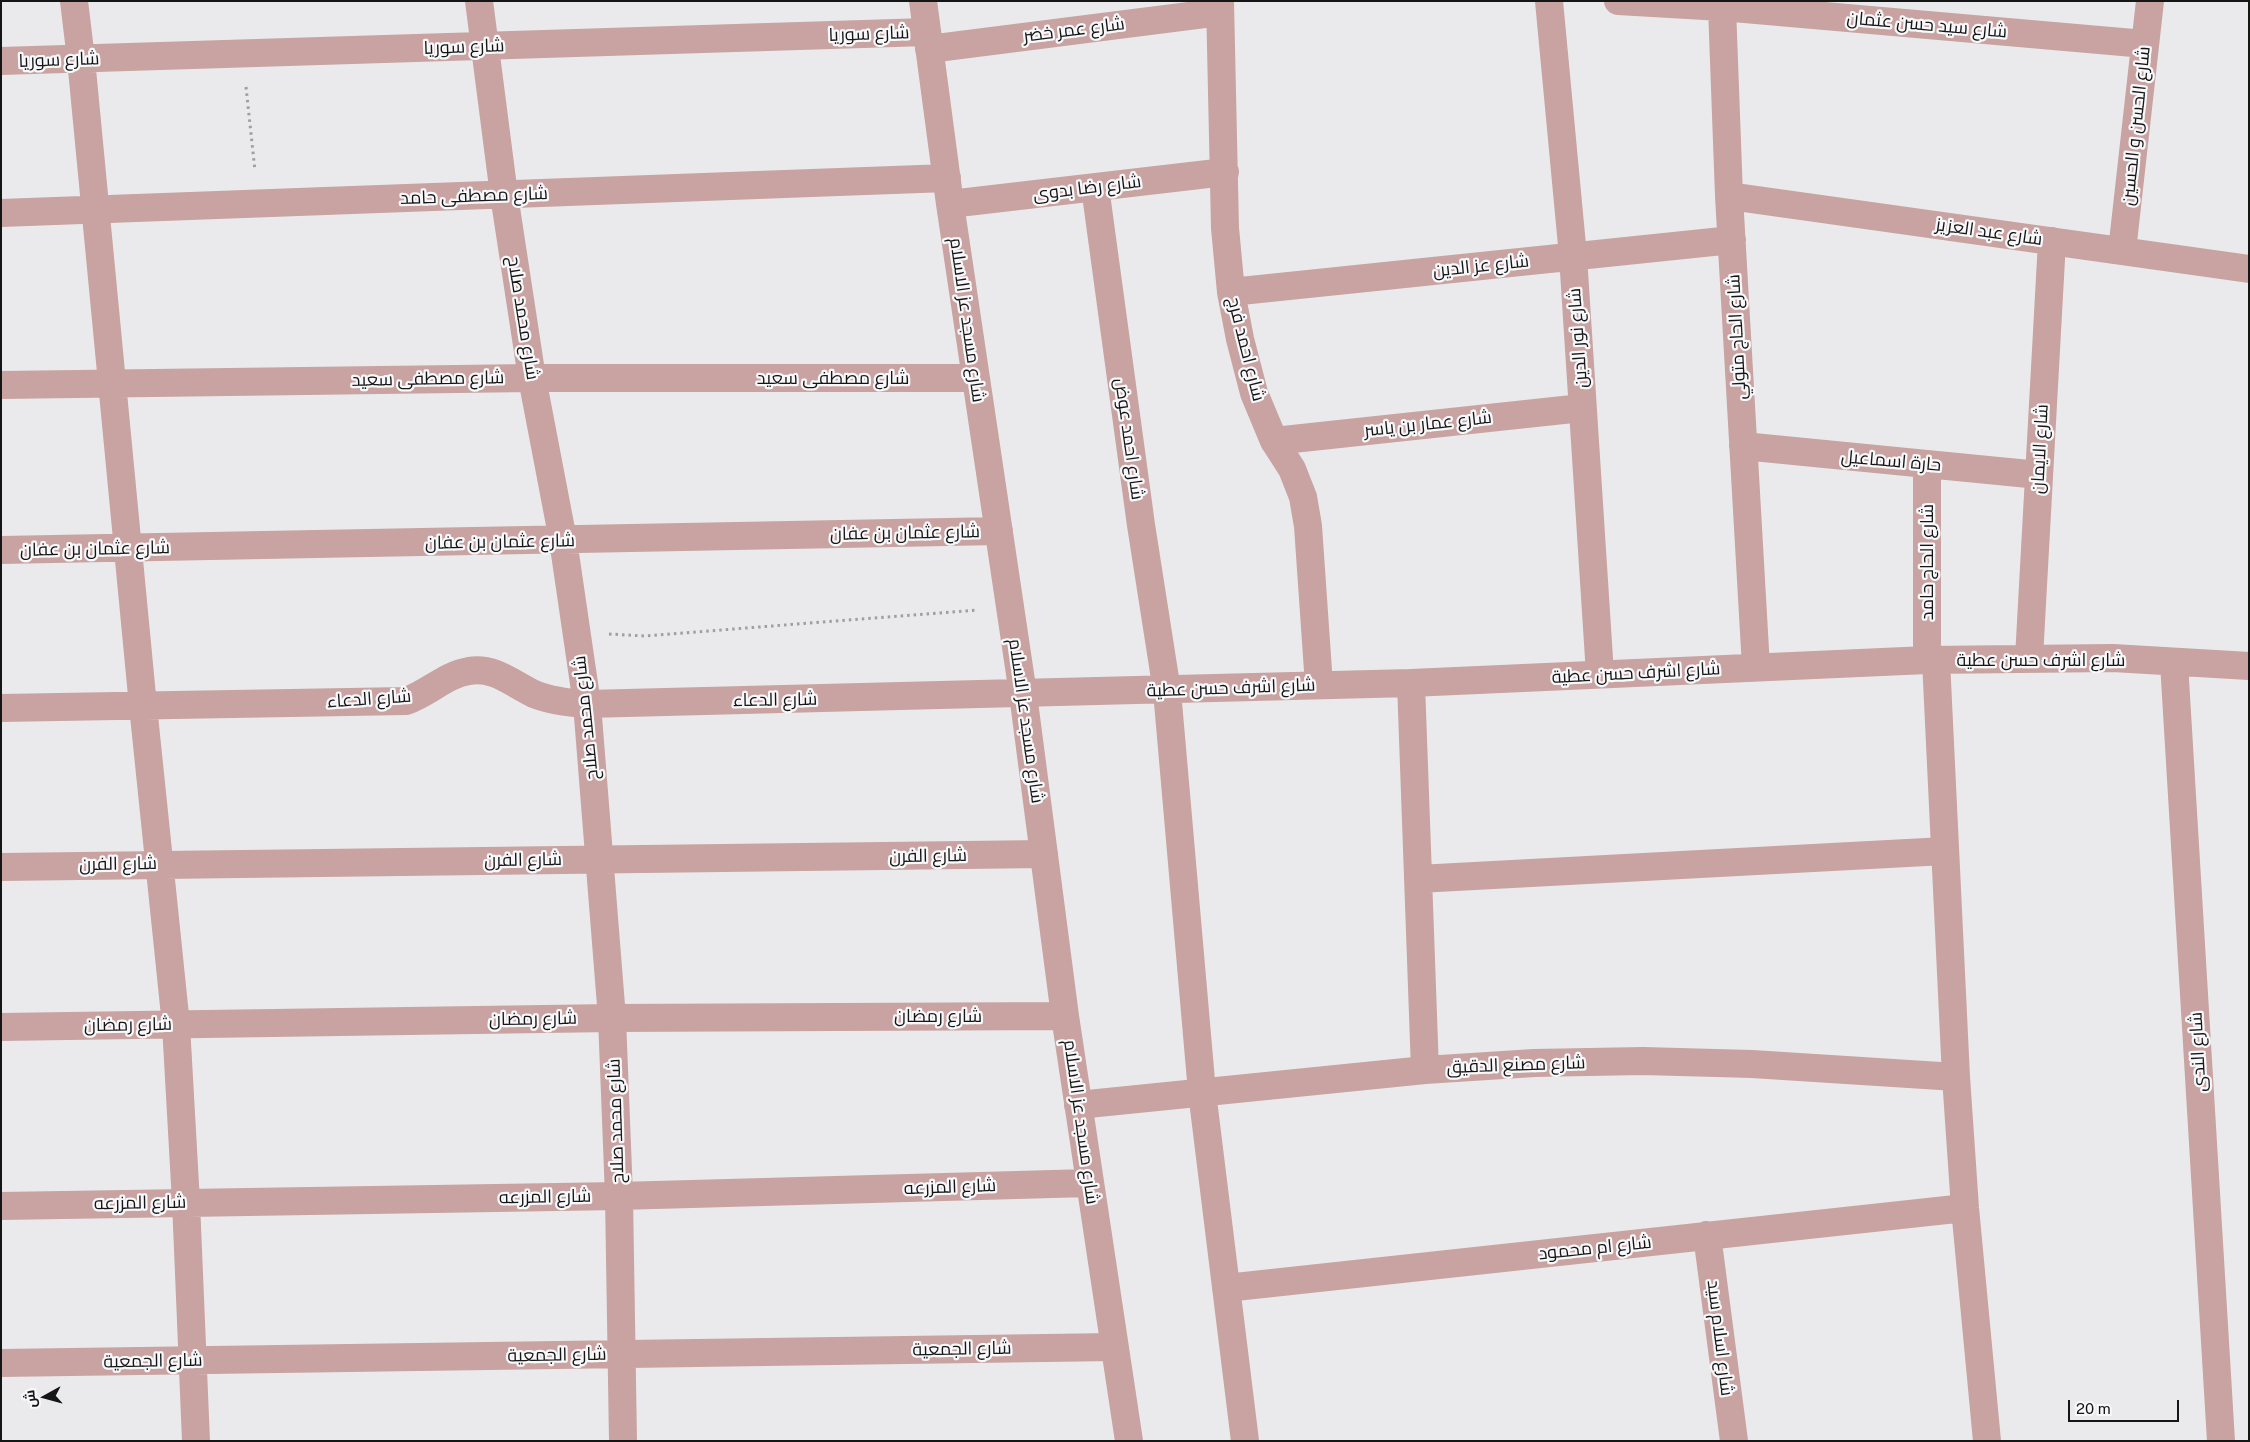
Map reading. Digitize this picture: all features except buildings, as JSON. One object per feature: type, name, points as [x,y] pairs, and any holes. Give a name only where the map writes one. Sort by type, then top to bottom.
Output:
[{"type":"street","points":[[74,1],[82,59],[143,706],[176,1025],[196,1441]]},
{"type":"street","name":"شارع محمد صلاح","points":[[479,1],[504,195],[532,378],[563,540],[587,704],[612,1018],[619,1196],[623,1441]]},
{"type":"street","name":"شارع مسجد عز الاسلام","points":[[923,1],[948,191],[1023,694],[1065,1016],[1129,1441]]},
{"type":"street","name":"شارع نور الدين","points":[[1549,1],[1573,256],[1600,674]]},
{"type":"street","name":"شارع سيد حسن عثمان","points":[[1618,1],[1722,7],[1919,13],[2146,44]]},
{"type":"street","name":"شارع الحسن و الحسين","points":[[2122,251],[2150,1]]},
{"type":"street","name":"شارع عمر خضر","points":[[928,41],[1220,6]]},
{"type":"street","name":"شارع احمد فرج","points":[[1220,6],[1225,228],[1231,292],[1240,339],[1254,393],[1274,441],[1292,469],[1303,497],[1308,526],[1319,686]]},
{"type":"street","name":"شارع الحاج متولي","points":[[1722,7],[1729,196],[1756,667]]},
{"type":"street","name":"شارع سوريا","points":[[1,61],[485,46],[928,41]]},
{"type":"street","name":"شارع رضا بدوى","points":[[948,191],[1095,187],[1225,172]]},
{"type":"street","name":"شارع احمد عوض","points":[[1095,187],[1136,495],[1167,690],[1202,1092],[1245,1441]]},
{"type":"street","name":"شارع مصطفى حامد","points":[[1,213],[504,195],[948,191]]},
{"type":"street","name":"شارع عبد العزيز","points":[[1729,196],[2249,269]]},
{"type":"street","name":"شارع عز الدين","points":[[1231,292],[1732,240]]},
{"type":"street","name":"شارع الايمان","points":[[2029,658],[2052,241]]},
{"type":"street","name":"شارع مصطفى سعيد","points":[[1,385],[532,378],[975,378]]},
{"type":"street","name":"شارع عمار بن ياسر","points":[[1274,441],[1582,408]]},
{"type":"street","name":"حارة اسماعيل","points":[[1743,446],[2039,475]]},
{"type":"street","name":"شارع الحاج حامد","points":[[1927,464],[1932,660],[1945,851],[1956,1077],[1965,1208],[1987,1441]]},
{"type":"street","name":"شارع عثمان بن عفان","points":[[1,550],[999,531]]},
{"type":"street","name":"شارع اشرف حسن عطية","points":[[1023,694],[1411,683],[1932,660],[2113,658],[2249,666]]},
{"type":"street","name":"شارع الندى","points":[[2174,663],[2221,1441]]},
{"type":"street","name":"شارع الدعاء","points":[[1,708],[406,701],[421,696],[451,676],[471,670],[491,672],[534,694],[561,702],[587,704],[1023,694]]},
{"type":"street","points":[[1411,683],[1425,1070]]},
{"type":"street","points":[[1418,879],[1945,851]]},
{"type":"street","name":"شارع الفرن","points":[[1,867],[1044,854]]},
{"type":"street","name":"شارع رمضان","points":[[1,1027],[612,1018],[1065,1016]]},
{"type":"street","name":"شارع مصنع الدقيق","points":[[1078,1105],[1425,1070],[1534,1063],[1643,1061],[1752,1064],[1956,1077]]},
{"type":"street","name":"شارع المزرعه","points":[[1,1206],[619,1196],[1089,1183]]},
{"type":"street","name":"شارع ام محمود","points":[[1226,1288],[1965,1208]]},
{"type":"street","name":"شارع اسلام سيد","points":[[1707,1235],[1734,1441]]},
{"type":"street","name":"شارع الجمعية","points":[[1,1363],[1114,1347]]},
{"type":"path","points":[[243,54],[258,204]]},
{"type":"path","points":[[576,633],[644,636],[1010,608]]}]
